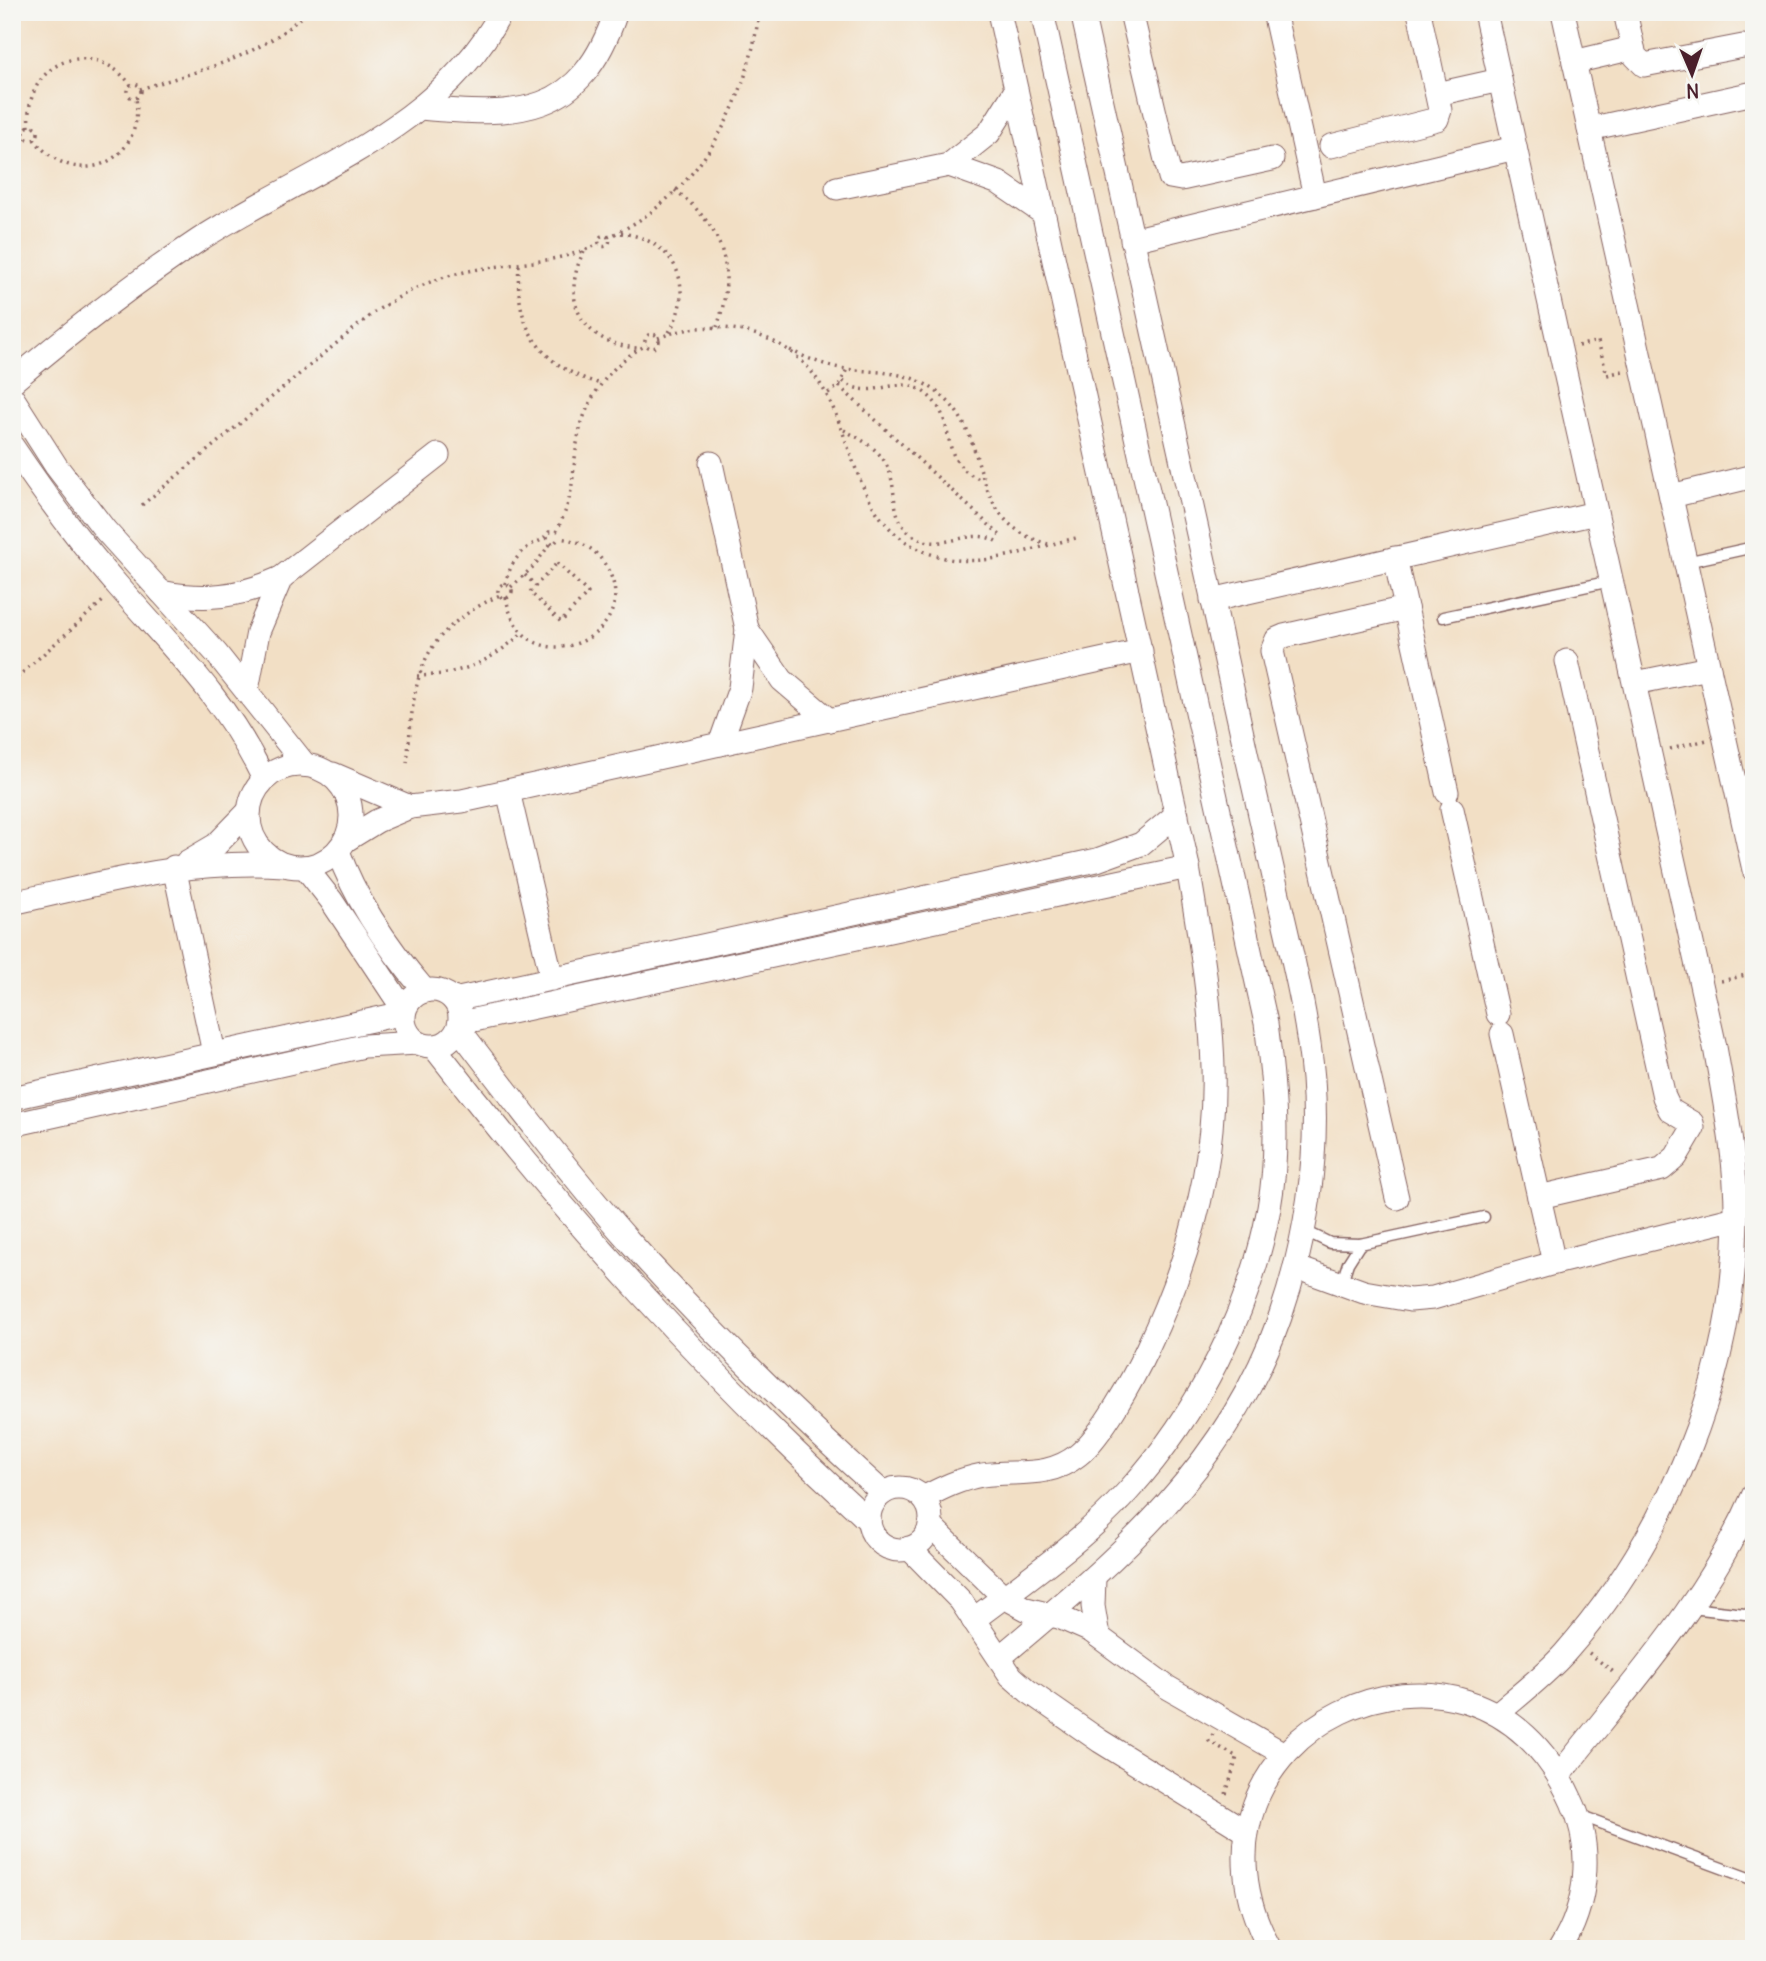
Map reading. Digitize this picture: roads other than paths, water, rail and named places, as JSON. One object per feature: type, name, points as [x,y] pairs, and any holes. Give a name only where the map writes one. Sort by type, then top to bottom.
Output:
[{"type":"street","points":[[12,382],[132,286],[200,240],[271,197],[384,136],[421,108],[462,68],[501,12]]},
{"type":"street","points":[[421,108],[486,114],[522,111],[556,97],[584,75],[605,46],[616,12]]},
{"type":"street","points":[[923,1498],[951,1483],[982,1475],[1037,1474],[1060,1467],[1080,1454],[1137,1370],[1171,1299],[1197,1211],[1209,1147],[1213,1069],[1207,991],[1188,867],[999,12]]},
{"type":"street","points":[[973,1620],[1088,1530],[1128,1491],[1163,1449],[1200,1391],[1241,1305],[1269,1209],[1275,1123],[1266,1023],[1042,12]]},
{"type":"street","points":[[1000,1657],[1094,1578],[1158,1517],[1195,1472],[1227,1423],[1279,1320],[1295,1267],[1312,1171],[1312,1077],[1280,903],[1082,12]]},
{"type":"street","points":[[1131,12],[1170,177],[1181,179],[1272,159]]},
{"type":"street","points":[[1274,12],[1315,196]]},
{"type":"street","points":[[1331,146],[1433,122],[1440,115],[1419,12]]},
{"type":"street","points":[[1485,12],[1702,985],[1730,1135],[1736,1218],[1734,1270],[1724,1333],[1684,1465],[1651,1533],[1610,1597],[1574,1641],[1497,1714]]},
{"type":"street","points":[[1563,12],[1754,870]]},
{"type":"street","points":[[1625,12],[1638,63],[1644,65],[1743,46]]},
{"type":"street","points":[[1574,62],[1633,48]]},
{"type":"street","points":[[1437,94],[1500,80]]},
{"type":"street","points":[[837,188],[949,164],[989,133],[1016,90]]},
{"type":"street","points":[[1589,129],[1754,93]]},
{"type":"street","points":[[1132,240],[1515,148]]},
{"type":"street","points":[[949,164],[999,183],[1044,213]]},
{"type":"street","points":[[12,397],[64,477],[105,530],[315,768],[346,793],[351,825],[342,845],[360,898],[399,959],[425,991]]},
{"type":"street","points":[[12,446],[85,547],[223,705],[245,740],[264,779]]},
{"type":"street","points":[[161,592],[191,598],[222,598],[252,591],[281,578],[438,455]]},
{"type":"street","points":[[711,463],[747,629],[740,688],[720,744]]},
{"type":"street","points":[[1671,496],[1754,476]]},
{"type":"street","points":[[1212,600],[1596,513]]},
{"type":"street","points":[[1395,558],[1555,1263]]},
{"type":"street","points":[[247,690],[258,632],[281,578]]},
{"type":"street","points":[[1397,1198],[1272,651],[1273,644],[1284,636],[1406,608]]},
{"type":"street","points":[[747,629],[782,680],[829,720]]},
{"type":"street","points":[[12,903],[174,867],[231,863],[296,866],[328,859],[342,845],[377,821],[411,807],[445,804],[508,791],[1141,651]]},
{"type":"street","points":[[1539,1198],[1662,1169],[1676,1157],[1693,1128],[1692,1123],[1666,1104],[1567,661]]},
{"type":"street","points":[[1635,682],[1709,668]]},
{"type":"street","points":[[411,807],[315,768],[284,768],[264,779],[251,799],[249,811],[254,839],[274,860],[296,866],[331,900],[404,1012],[406,1030],[426,1045],[549,1191],[671,1329],[773,1432],[869,1521]]},
{"type":"street","points":[[508,791],[552,979]]},
{"type":"street","points":[[174,867],[216,845],[249,811]]},
{"type":"street","points":[[454,1000],[1108,857],[1141,844],[1177,814]]},
{"type":"street","points":[[174,867],[214,1053]]},
{"type":"street","points":[[459,1026],[1188,867]]},
{"type":"street","points":[[1242,911],[1280,903]]},
{"type":"street","points":[[12,1125],[364,1046],[445,1044],[459,1026],[460,1015],[454,1000],[436,990],[425,991],[409,1001],[404,1012]]},
{"type":"street","points":[[12,1098],[404,1012]]},
{"type":"street","points":[[459,1026],[570,1171],[689,1306],[807,1424],[883,1493]]},
{"type":"street","points":[[1295,1267],[1341,1285],[1388,1297],[1433,1298],[1555,1263],[1736,1218]]},
{"type":"street","points":[[897,1488],[911,1490],[923,1498],[929,1510],[930,1525],[926,1535],[909,1548],[887,1547],[872,1532],[869,1521],[875,1500],[883,1493],[897,1488]]},
{"type":"street","points":[[1560,1774],[1690,1608],[1720,1563],[1754,1494]]},
{"type":"street","points":[[930,1525],[1004,1597],[1026,1609],[1051,1614],[1098,1636],[1167,1687],[1221,1721],[1284,1754]]},
{"type":"street","points":[[909,1548],[954,1593],[1011,1676],[1028,1691],[1100,1741],[1247,1832]]},
{"type":"street","points":[[1094,1578],[1098,1636]]},
{"type":"street","points":[[1270,1949],[1255,1922],[1245,1878],[1247,1832],[1267,1778],[1284,1754],[1312,1727],[1346,1707],[1383,1696],[1422,1693],[1461,1700],[1497,1714],[1532,1740],[1560,1774],[1578,1815],[1584,1845],[1585,1875],[1580,1905],[1567,1944]]},
{"type":"lane","points":[[1686,562],[1754,547]]},
{"type":"lane","points":[[1443,618],[1611,581]]},
{"type":"lane","points":[[1303,1230],[1330,1242],[1360,1244],[1484,1217]]},
{"type":"lane","points":[[1341,1285],[1348,1263],[1360,1244]]},
{"type":"lane","points":[[1690,1608],[1754,1615]]},
{"type":"lane","points":[[1578,1815],[1754,1880]]}]
